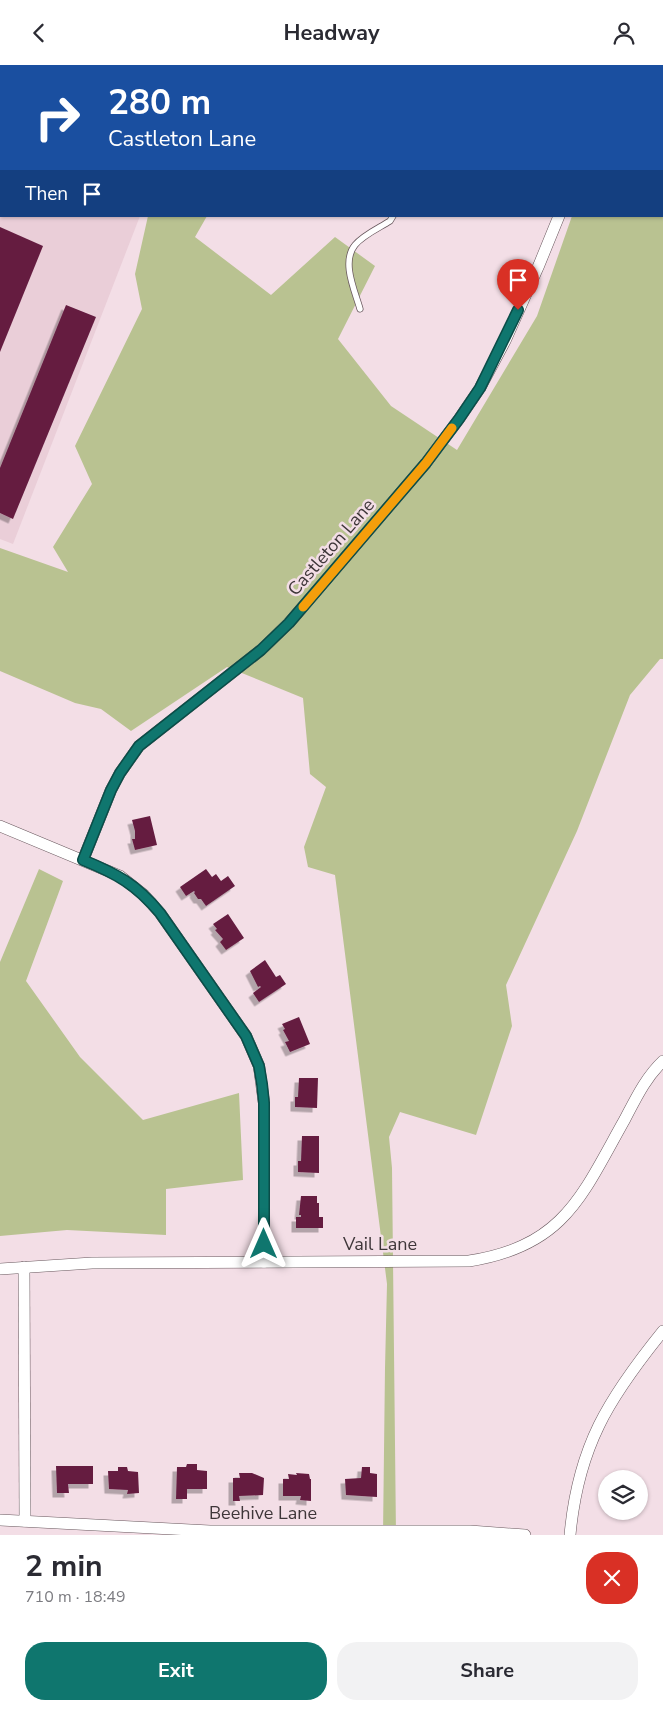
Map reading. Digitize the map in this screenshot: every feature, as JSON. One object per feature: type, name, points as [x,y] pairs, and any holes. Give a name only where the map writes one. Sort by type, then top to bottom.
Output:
[{"type":"street","name":"Castleton Lane","points":[[83,860],[111,790],[120,773],[139,746],[261,650],[289,623],[426,463],[459,419],[480,388],[505,341],[539,265],[558,217]]},
{"type":"street","points":[[0,826],[120,877],[144,895],[160,913],[246,1036],[259,1066],[264,1103],[264,1262]]},
{"type":"street","name":"Vail Lane","points":[[0,1269],[92,1263],[468,1261],[497,1256],[524,1245],[548,1231],[577,1201],[640,1090],[663,1061]]},
{"type":"street","points":[[24,1267],[25,1521]]},
{"type":"street","points":[[570,1535],[575,1493],[581,1469],[599,1423],[624,1381],[663,1331]]},
{"type":"street","name":"Beehive Lane","points":[[0,1520],[210,1531],[470,1531],[525,1535]]},
{"type":"lane","points":[[360,309],[350,272],[349,255],[356,244],[390,221],[392,217]]},
{"type":"shaded area","points":[[0,217],[140,217],[13,544],[0,539]]},
{"type":"green space","points":[[148,217],[206,217],[195,237],[271,295],[335,237],[375,266],[338,339],[391,406],[457,450],[537,316],[572,217],[663,217],[663,659],[660,659],[630,695],[577,831],[506,985],[512,1026],[476,1135],[400,1112],[389,1137],[392,1168],[396,1535],[383,1535],[387,1284],[335,875],[308,867],[304,847],[326,787],[310,774],[303,698],[227,667],[131,731],[101,709],[75,703],[0,671],[0,548],[68,572],[53,547],[92,484],[75,446],[142,309],[135,274]]},
{"type":"green space","points":[[39,869],[63,881],[26,981],[80,1057],[143,1120],[239,1093],[243,1180],[166,1189],[166,1235],[67,1230],[0,1236],[0,962]]},
{"type":"building","points":[[0,227],[43,246],[0,352]]},
{"type":"building","points":[[66,305],[96,317],[13,519],[0,513],[0,468]]},
{"type":"building","points":[[150,816],[157,845],[135,850],[132,839],[135,839],[135,831],[132,820]]},
{"type":"building","points":[[206,869],[212,877],[216,874],[221,881],[228,876],[235,886],[206,906],[201,899],[198,899],[194,891],[186,896],[180,887]]},
{"type":"building","points":[[228,914],[244,938],[226,950],[220,942],[223,939],[215,930],[217,929],[213,924]]},
{"type":"building","points":[[265,960],[276,977],[280,975],[286,984],[259,1002],[253,993],[261,987],[258,987],[250,971]]},
{"type":"building","points":[[299,1017],[310,1044],[290,1052],[285,1042],[289,1041],[282,1024]]},
{"type":"building","points":[[299,1078],[318,1078],[317,1108],[295,1107],[295,1097],[298,1097]]},
{"type":"building","points":[[302,1136],[319,1136],[319,1173],[298,1172],[298,1161],[301,1161]]},
{"type":"building","points":[[301,1196],[317,1196],[319,1217],[323,1217],[323,1228],[296,1228],[296,1217],[301,1217],[299,1215]]},
{"type":"building","points":[[187,1464],[197,1464],[197,1470],[207,1471],[207,1489],[187,1489],[187,1499],[176,1499],[177,1467],[186,1467]]},
{"type":"building","points":[[56,1466],[93,1466],[93,1484],[68,1484],[69,1493],[57,1493]]},
{"type":"building","points":[[118,1467],[127,1467],[128,1471],[138,1472],[139,1493],[127,1494],[128,1490],[109,1489],[108,1471],[118,1471]]},
{"type":"building","points":[[362,1467],[370,1467],[370,1473],[377,1474],[377,1497],[346,1495],[345,1479],[361,1478]]},
{"type":"building","points":[[239,1473],[252,1473],[264,1478],[263,1495],[239,1496],[240,1501],[233,1501],[233,1478],[240,1478]]},
{"type":"building","points":[[296,1473],[309,1474],[311,1479],[311,1501],[300,1500],[301,1496],[283,1496],[283,1479],[289,1479],[288,1474],[297,1475]]},
{"type":"slow traffic","points":[[303,607],[426,463],[452,428]]},
{"type":"route","points":[[264,1244],[264,1103],[259,1066],[246,1036],[160,913],[144,895],[120,877],[83,860],[111,790],[120,773],[139,746],[261,650],[289,623],[426,463],[459,419],[480,388],[505,341],[518,310]]}]
